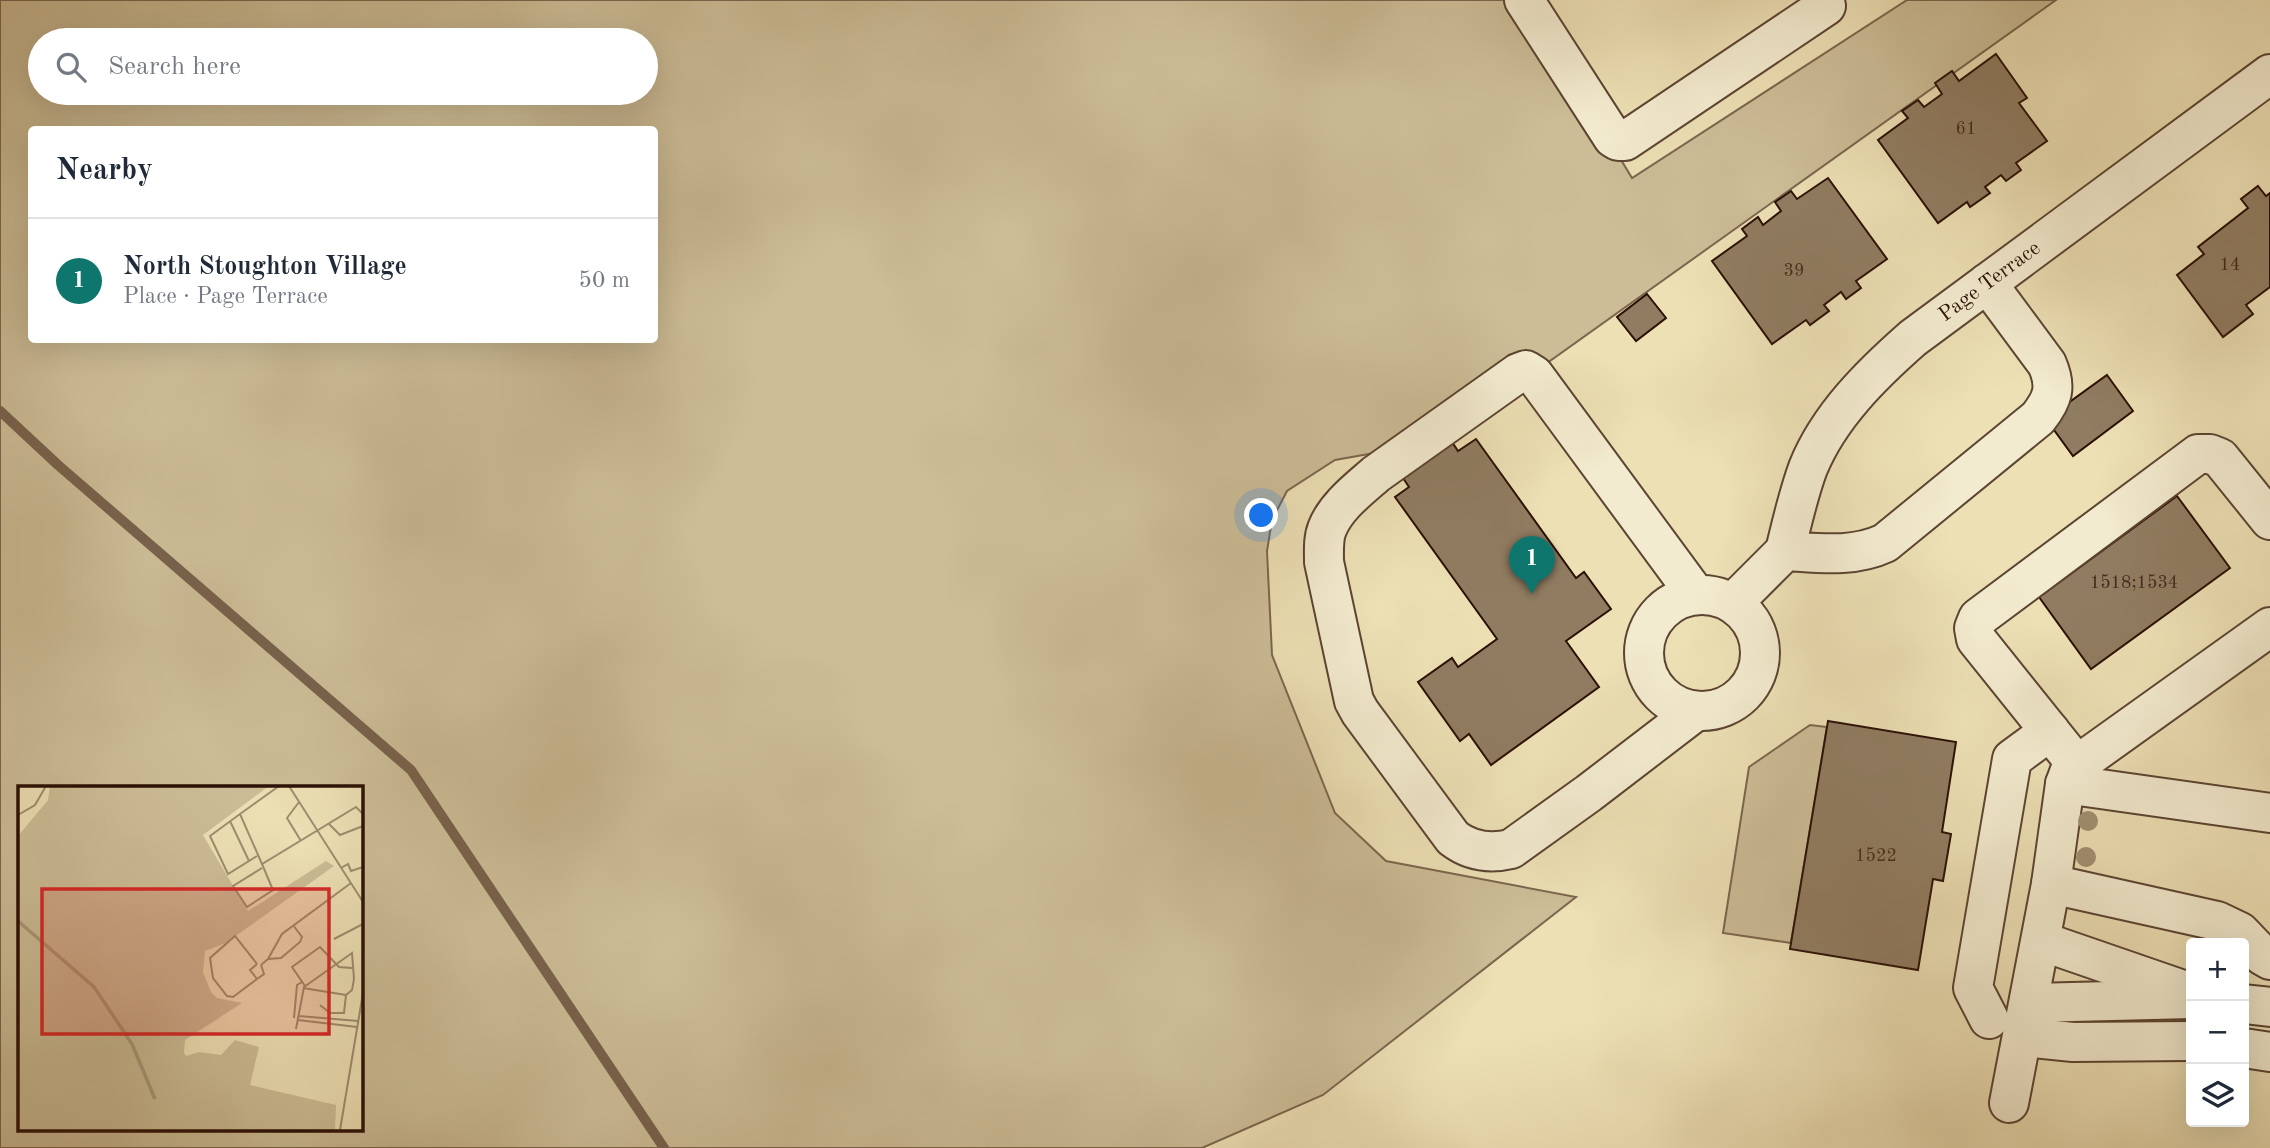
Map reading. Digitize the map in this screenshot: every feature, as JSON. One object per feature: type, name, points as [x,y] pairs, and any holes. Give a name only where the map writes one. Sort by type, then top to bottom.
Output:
[{"type":"street","points":[[1524,0],[1613,138],[1618,141],[1625,141],[1827,2]]},
{"type":"street","name":"Page Terrace","points":[[1785,551],[1801,487],[1820,444],[1838,417],[1893,356],[1913,338],[2270,74]]},
{"type":"street","points":[[1733,603],[1785,551],[1850,554],[1870,551],[1885,543],[2038,418],[2052,393],[2053,379],[2047,364],[1987,283]]},
{"type":"street","points":[[1696,595],[1534,375],[1526,370],[1376,474],[1346,502],[1327,529],[1324,562],[1354,701],[1445,828],[1461,844],[1485,851],[1511,849],[1696,711]]},
{"type":"street","points":[[2009,1103],[2071,774],[2050,731],[1976,639],[1974,628],[1978,618],[2198,454],[2210,454],[2220,458],[2270,520]]},
{"type":"street","points":[[1696,595],[1715,596],[1733,603],[1748,617],[1757,634],[1760,653],[1757,672],[1748,689],[1733,702],[1715,710],[1696,711],[1677,705],[1662,695],[1650,680],[1644,662],[1644,643],[1651,625],[1662,610],[1678,600],[1696,595]]},
{"type":"street","points":[[2071,774],[2270,627]]},
{"type":"street","points":[[1989,1018],[1973,988],[2012,759],[2050,731]]},
{"type":"street","points":[[2071,774],[2270,813]]},
{"type":"street","points":[[2051,884],[2217,921],[2233,927],[2270,960]]},
{"type":"street","points":[[2199,918],[2224,938]]},
{"type":"street","points":[[2041,941],[2186,991]]},
{"type":"street","points":[[2249,963],[2263,978],[2270,980]]},
{"type":"street","points":[[2026,1020],[2186,1000]]},
{"type":"street","points":[[2249,1005],[2270,1007]]},
{"type":"street","points":[[2026,1020],[2073,1042],[2186,1041]]},
{"type":"street","points":[[2249,1049],[2270,1052]]},
{"type":"shaded area","points":[[0,0],[1525,0],[1632,178],[1907,0],[2056,0],[1456,428],[1431,443],[1335,460],[1287,491],[1272,520],[1267,551],[1272,655],[1335,813],[1386,861],[1576,897],[1323,1095],[1202,1148],[0,1148]]},
{"type":"shaded area","points":[[1810,725],[1827,727],[1791,943],[1723,933],[1749,767]]},
{"type":"building","points":[[1996,54],[2027,98],[2019,103],[2047,141],[2016,163],[2021,170],[2006,181],[2001,175],[1985,187],[1990,193],[1970,207],[1967,202],[1938,223],[1878,140],[1908,118],[1902,111],[1918,100],[1924,107],[1942,94],[1935,83],[1952,71],[1959,81]]},
{"type":"building","points":[[1828,178],[1887,259],[1856,281],[1861,288],[1846,299],[1841,292],[1824,305],[1829,311],[1810,325],[1806,320],[1772,344],[1712,261],[1747,236],[1742,229],[1758,217],[1763,225],[1781,211],[1775,202],[1791,191],[1797,199]]},
{"type":"building","points":[[2258,186],[2266,196],[2270,193],[2270,287],[2246,305],[2253,314],[2223,337],[2177,275],[2204,254],[2198,247],[2248,208],[2241,199]]},
{"type":"building","points":[[1647,294],[1666,318],[1636,341],[1617,317]]},
{"type":"building","points":[[2107,375],[2133,411],[2073,456],[2046,419]]},
{"type":"building","points":[[1476,439],[1576,578],[1584,572],[1611,609],[1566,641],[1599,687],[1491,765],[1469,734],[1460,741],[1418,682],[1452,658],[1458,667],[1497,639],[1395,497],[1409,487],[1403,478],[1452,442],[1458,451]]},
{"type":"building","points":[[2177,496],[2230,568],[2091,669],[2039,597]]},
{"type":"building","points":[[1828,721],[1956,742],[1942,832],[1951,834],[1943,881],[1933,879],[1918,970],[1790,949]]},
{"type":"waterway","points":[[0,411],[58,465],[411,770],[664,1148]]},
{"type":"place","name":"North Stoughton Village","points":[[1532,594]]}]
